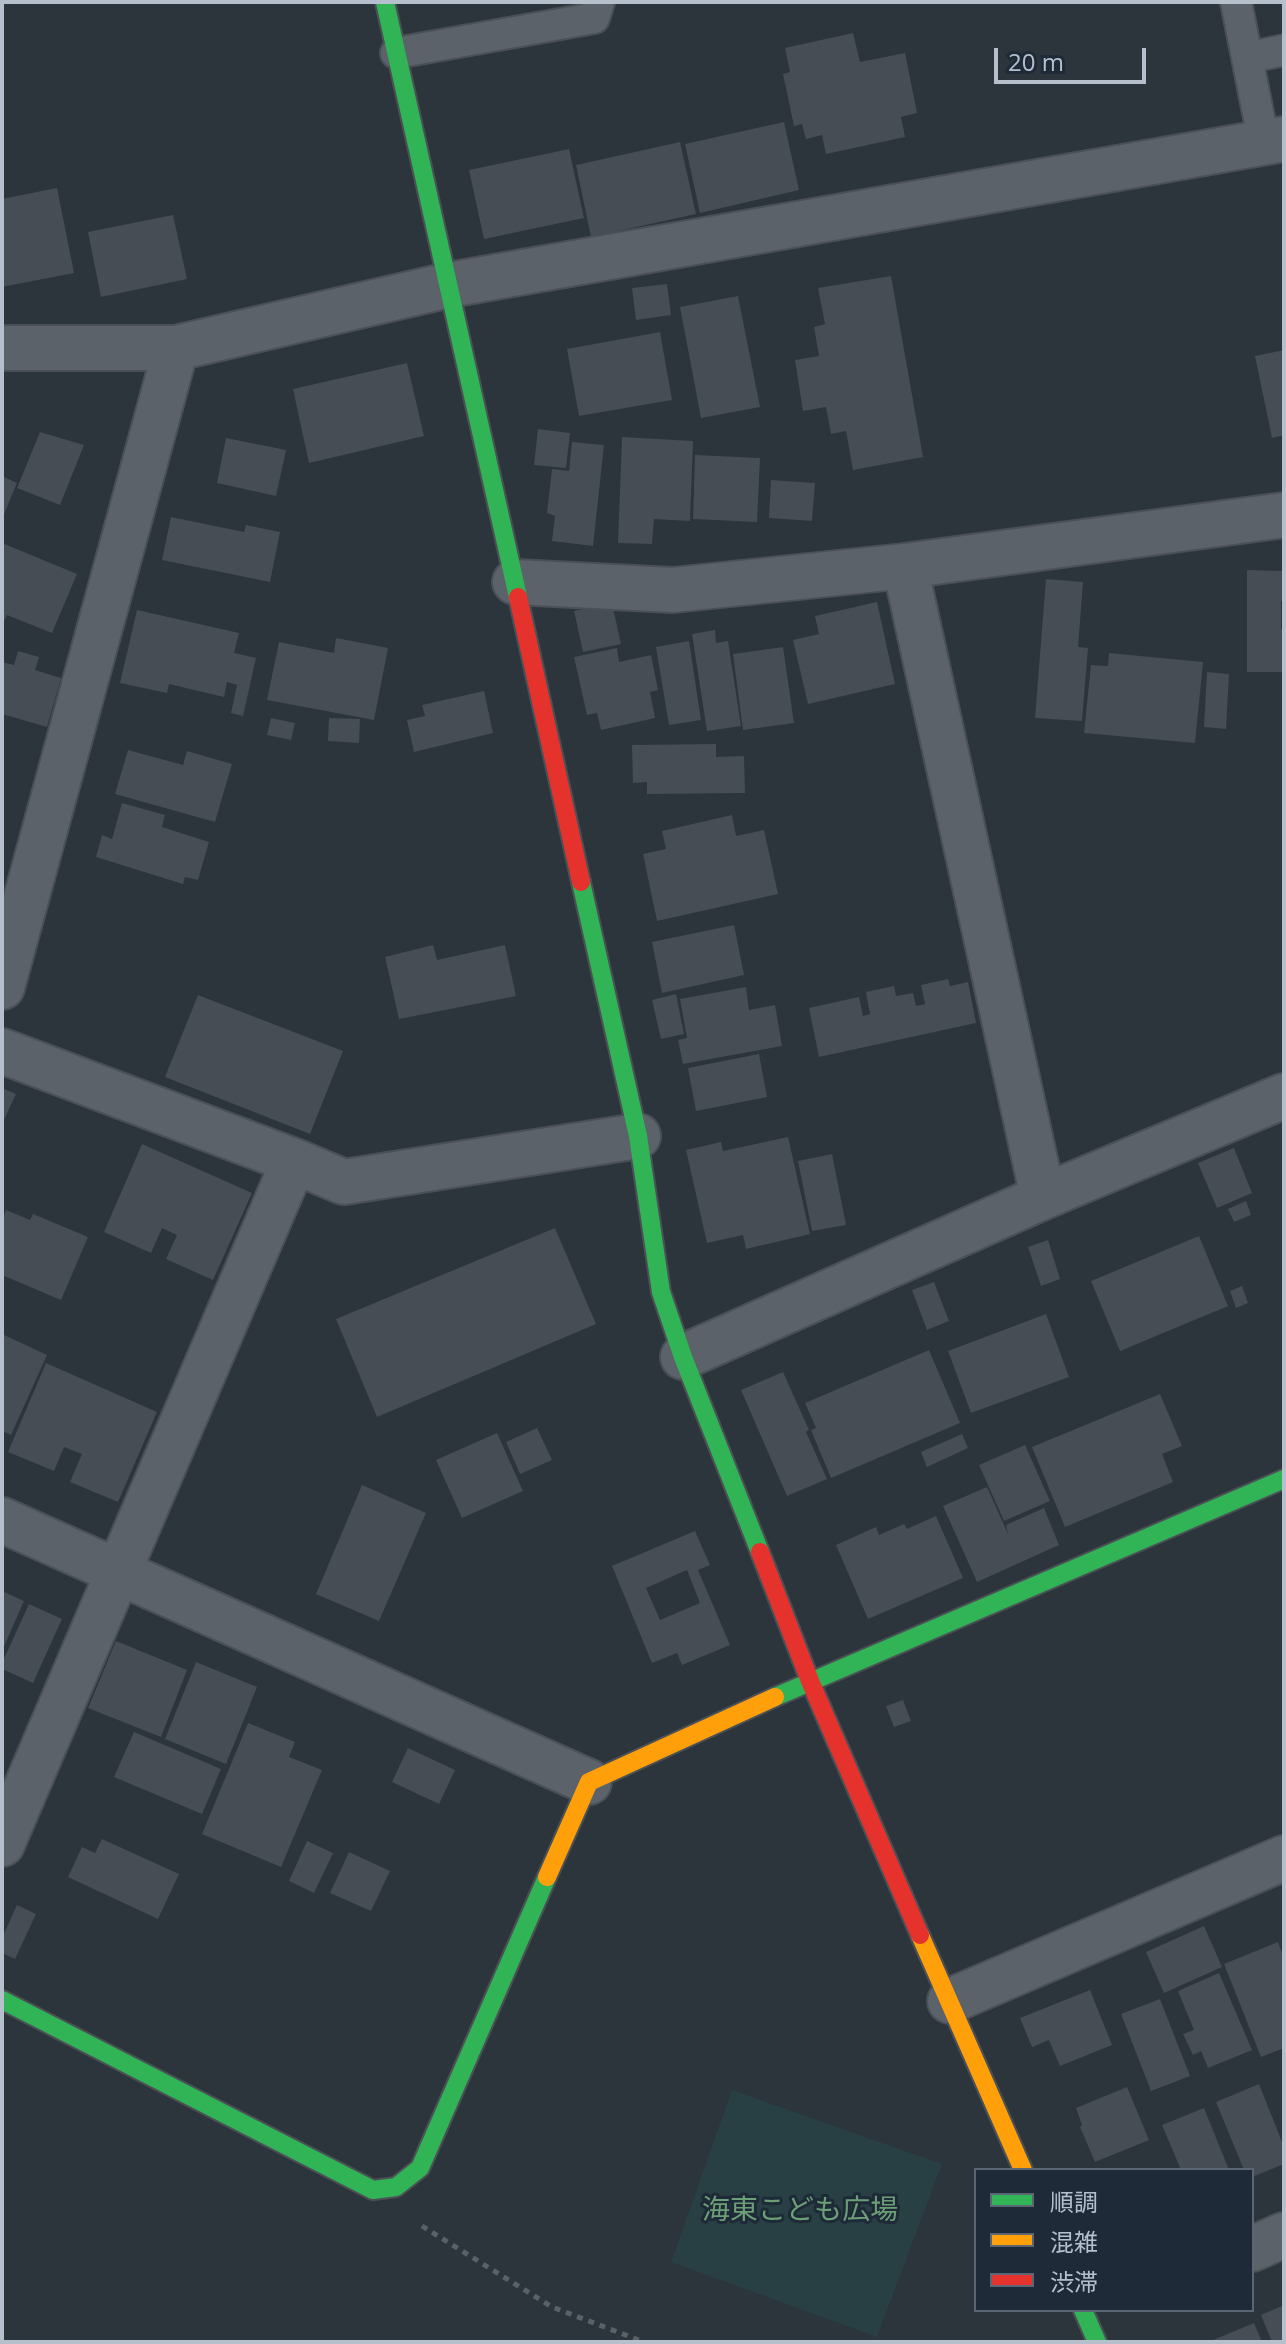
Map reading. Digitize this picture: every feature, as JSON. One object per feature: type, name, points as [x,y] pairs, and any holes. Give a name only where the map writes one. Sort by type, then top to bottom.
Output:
[{"type":"street","points":[[385,2],[638,1136],[661,1292],[683,1357],[810,1681],[1022,2168]]},
{"type":"street","points":[[2,348],[176,348],[449,285],[1274,141]]},
{"type":"street","points":[[2,987],[176,348]]},
{"type":"street","points":[[515,582],[673,590],[905,566],[1284,515]]},
{"type":"street","points":[[905,566],[1043,1197]]},
{"type":"street","points":[[2,1051],[344,1182],[638,1136]]},
{"type":"street","points":[[683,1357],[1043,1197],[1284,1096]]},
{"type":"street","points":[[2,1844],[294,1161]]},
{"type":"street","points":[[2,2000],[373,2190],[396,2187],[420,2168],[589,1782],[810,1681],[1284,1479]]},
{"type":"street","points":[[2,1520],[589,1782]]},
{"type":"street","points":[[950,2001],[1284,1858]]},
{"type":"street","points":[[1254,2248],[1284,2235]]},
{"type":"lane","points":[[396,53],[594,18],[599,2]]},
{"type":"lane","points":[[1236,2],[1247,58],[1274,141]]},
{"type":"lane","points":[[1247,58],[1284,50]]},
{"type":"path","points":[[396,2187],[410,2219],[552,2307],[644,2342]]},
{"type":"green space","name":"海東こども広場","points":[[732,2090],[942,2164],[877,2337],[671,2262]]},
{"type":"building","points":[[853,33],[860,62],[905,53],[917,113],[901,117],[905,137],[826,154],[822,135],[806,139],[802,124],[794,126],[783,74],[790,72],[785,48]]},
{"type":"building","points":[[784,122],[799,190],[700,213],[685,144]]},
{"type":"building","points":[[680,142],[696,214],[591,237],[576,165]]},
{"type":"building","points":[[569,149],[584,218],[484,239],[469,170]]},
{"type":"building","points":[[57,188],[74,273],[2,287],[2,199]]},
{"type":"building","points":[[173,215],[187,279],[101,297],[88,232]]},
{"type":"building","points":[[891,276],[923,457],[853,470],[846,431],[831,434],[826,407],[803,411],[795,360],[819,356],[814,327],[825,324],[818,288]]},
{"type":"building","points":[[667,284],[671,315],[636,320],[632,288]]},
{"type":"building","points":[[738,296],[760,407],[701,418],[680,307]]},
{"type":"building","points":[[660,332],[672,400],[579,416],[567,349]]},
{"type":"building","points":[[1284,350],[1284,435],[1272,438],[1255,356]]},
{"type":"building","points":[[407,363],[424,436],[309,463],[293,389]]},
{"type":"building","points":[[538,429],[570,433],[566,468],[534,465]]},
{"type":"building","points":[[40,432],[84,445],[60,505],[17,488]]},
{"type":"building","points":[[622,437],[693,441],[690,521],[654,519],[652,544],[618,543]]},
{"type":"building","points":[[226,438],[286,450],[276,496],[217,483]]},
{"type":"building","points":[[572,442],[604,445],[593,546],[552,541],[555,516],[547,513],[552,469],[569,471]]},
{"type":"building","points":[[695,455],[760,458],[757,522],[693,519]]},
{"type":"building","points":[[2,476],[17,483],[2,519]]},
{"type":"building","points":[[771,480],[815,483],[812,521],[769,518]]},
{"type":"building","points":[[171,517],[244,532],[246,525],[280,532],[270,582],[162,560]]},
{"type":"building","points":[[2,543],[77,574],[52,633],[7,615],[2,626]]},
{"type":"building","points":[[1247,570],[1284,571],[1281,629],[1284,629],[1284,672],[1247,672]]},
{"type":"building","points":[[1046,579],[1083,582],[1078,647],[1088,648],[1082,721],[1035,718]]},
{"type":"building","points":[[877,602],[895,684],[808,704],[793,640],[819,634],[815,616]]},
{"type":"building","points":[[612,603],[621,644],[583,652],[574,611]]},
{"type":"building","points":[[137,610],[239,633],[234,653],[256,658],[243,716],[231,713],[237,685],[227,682],[224,697],[169,684],[167,693],[120,683]]},
{"type":"building","points":[[715,630],[716,643],[728,641],[741,726],[707,731],[692,634]]},
{"type":"building","points":[[336,638],[388,648],[374,720],[267,700],[279,642],[334,653]]},
{"type":"building","points":[[689,641],[701,720],[669,725],[656,647]]},
{"type":"building","points":[[783,647],[794,723],[743,730],[733,654]]},
{"type":"building","points":[[617,648],[619,662],[651,655],[658,690],[650,692],[655,718],[601,730],[597,713],[587,715],[574,657]]},
{"type":"building","points":[[18,651],[39,657],[35,670],[61,678],[47,727],[2,714],[2,662],[14,665]]},
{"type":"building","points":[[1109,653],[1203,662],[1195,743],[1084,733],[1091,665],[1108,666]]},
{"type":"building","points":[[1207,672],[1229,674],[1226,729],[1204,727]]},
{"type":"building","points":[[484,691],[493,733],[414,752],[407,720],[425,716],[422,705]]},
{"type":"building","points":[[271,718],[295,723],[291,740],[267,735]]},
{"type":"building","points":[[329,718],[360,719],[359,743],[328,741]]},
{"type":"building","points":[[716,744],[716,757],[744,756],[745,793],[647,794],[647,782],[633,783],[632,745]]},
{"type":"building","points":[[128,750],[183,765],[187,751],[232,764],[215,822],[115,794]]},
{"type":"building","points":[[122,803],[165,815],[162,827],[209,842],[198,880],[185,877],[183,884],[96,857],[102,835],[112,839]]},
{"type":"building","points":[[732,815],[736,836],[764,830],[778,894],[657,921],[643,854],[666,849],[662,831]]},
{"type":"building","points":[[734,925],[744,975],[662,993],[652,942]]},
{"type":"building","points":[[433,945],[437,960],[505,945],[516,996],[399,1019],[385,957]]},
{"type":"building","points":[[948,979],[950,986],[968,982],[976,1023],[819,1057],[809,1008],[859,997],[863,1016],[870,1014],[866,992],[894,986],[896,996],[913,993],[916,1006],[925,1004],[921,985]]},
{"type":"building","points":[[746,987],[749,1010],[775,1005],[782,1046],[683,1064],[678,1040],[687,1038],[680,999]]},
{"type":"building","points":[[676,994],[684,1034],[661,1039],[652,1000]]},
{"type":"building","points":[[198,995],[343,1051],[310,1134],[165,1077]]},
{"type":"building","points":[[759,1054],[767,1097],[696,1111],[688,1068]]},
{"type":"building","points":[[2,1088],[16,1094],[2,1124]]},
{"type":"building","points":[[788,1137],[810,1234],[746,1249],[743,1235],[707,1243],[686,1150],[721,1142],[723,1151]]},
{"type":"building","points":[[142,1144],[252,1193],[213,1280],[166,1259],[177,1235],[162,1228],[151,1253],[104,1232]]},
{"type":"building","points":[[1234,1148],[1252,1193],[1217,1208],[1198,1163]]},
{"type":"building","points":[[832,1154],[846,1225],[812,1231],[798,1161]]},
{"type":"building","points":[[1246,1201],[1251,1215],[1234,1222],[1228,1209]]},
{"type":"building","points":[[6,1210],[30,1220],[33,1214],[88,1237],[61,1300],[2,1275],[2,1220]]},
{"type":"building","points":[[555,1228],[596,1324],[377,1417],[336,1319]]},
{"type":"building","points":[[1199,1236],[1228,1306],[1120,1351],[1091,1281]]},
{"type":"building","points":[[1048,1240],[1060,1279],[1041,1286],[1028,1247]]},
{"type":"building","points":[[934,1282],[949,1321],[927,1330],[912,1290]]},
{"type":"building","points":[[1242,1286],[1248,1303],[1236,1308],[1230,1291]]},
{"type":"building","points":[[1046,1314],[1069,1377],[971,1413],[948,1351]]},
{"type":"building","points":[[2,1334],[47,1355],[11,1435],[2,1431]]},
{"type":"building","points":[[929,1350],[960,1423],[831,1478],[811,1430],[816,1428],[805,1403]]},
{"type":"building","points":[[46,1363],[157,1412],[118,1502],[70,1482],[82,1454],[64,1447],[54,1471],[8,1452]]},
{"type":"building","points":[[783,1372],[827,1479],[787,1496],[741,1390]]},
{"type":"building","points":[[1160,1394],[1182,1446],[1162,1454],[1173,1482],[1065,1527],[1032,1447]]},
{"type":"building","points":[[537,1428],[552,1460],[520,1474],[506,1442]]},
{"type":"building","points":[[497,1433],[523,1491],[462,1518],[436,1460]]},
{"type":"building","points":[[962,1434],[968,1448],[927,1467],[921,1452]]},
{"type":"building","points":[[1025,1445],[1050,1501],[1004,1521],[979,1465]]},
{"type":"building","points":[[362,1485],[426,1513],[379,1621],[316,1594]]},
{"type":"building","points":[[987,1487],[1008,1534],[1006,1525],[1044,1508],[1059,1545],[977,1582],[943,1506]]},
{"type":"building","points":[[936,1516],[963,1578],[868,1619],[836,1545],[876,1527],[879,1535],[904,1524],[907,1529]]},
{"type":"building","points":[[695,1531],[710,1565],[698,1570],[730,1645],[682,1665],[677,1653],[652,1663],[612,1566]],"holes":[[[687,1570],[700,1603],[660,1620],[646,1588]]]},
{"type":"building","points":[[2,1591],[24,1601],[2,1651]]},
{"type":"building","points":[[29,1604],[62,1619],[33,1683],[2,1669]]},
{"type":"building","points":[[116,1641],[187,1670],[161,1737],[88,1708]]},
{"type":"building","points":[[196,1662],[257,1687],[226,1764],[165,1739]]},
{"type":"building","points":[[903,1700],[911,1721],[894,1727],[886,1706]]},
{"type":"building","points":[[248,1723],[295,1742],[289,1757],[322,1770],[281,1867],[202,1834]]},
{"type":"building","points":[[134,1732],[221,1769],[202,1814],[114,1777]]},
{"type":"building","points":[[408,1748],[455,1770],[439,1804],[392,1782]]},
{"type":"building","points":[[102,1839],[179,1874],[158,1919],[68,1877],[82,1847],[95,1853]]},
{"type":"building","points":[[307,1841],[333,1853],[314,1893],[289,1881]]},
{"type":"building","points":[[349,1852],[390,1871],[371,1911],[330,1893]]},
{"type":"building","points":[[17,1905],[36,1914],[15,1959],[2,1953],[2,1938]]},
{"type":"building","points":[[1204,1926],[1222,1967],[1164,1993],[1146,1952]]},
{"type":"building","points":[[1278,1942],[1284,1958],[1284,2048],[1261,2057],[1224,1964]]},
{"type":"building","points":[[1219,1973],[1252,2050],[1208,2068],[1201,2051],[1193,2055],[1183,2034],[1194,2030],[1178,1991]]},
{"type":"building","points":[[1090,1990],[1112,2045],[1060,2066],[1049,2040],[1032,2047],[1020,2018]]},
{"type":"building","points":[[1160,1999],[1190,2076],[1151,2091],[1121,2014]]},
{"type":"building","points":[[1259,2084],[1284,2147],[1284,2164],[1254,2176],[1254,2168],[1243,2168],[1216,2102]]},
{"type":"building","points":[[1127,2087],[1149,2140],[1095,2162],[1080,2127],[1076,2108]]},
{"type":"building","points":[[1204,2108],[1228,2168],[1180,2168],[1162,2125]]},
{"type":"building","points":[[1284,2305],[1284,2342],[1272,2342],[1261,2315]]},
{"type":"building","points":[[1254,2323],[1262,2342],[1213,2340]]},
{"type":"traffic: fast","points":[[385,2],[518,597]]},
{"type":"traffic: fast","points":[[581,882],[638,1136],[661,1292],[683,1357],[760,1552]]},
{"type":"traffic: fast","points":[[775,1697],[1284,1479]]},
{"type":"traffic: fast","points":[[2,2000],[373,2190],[396,2187],[420,2168],[547,1877]]},
{"type":"traffic: fast","points":[[1084,2312],[1097,2342]]},
{"type":"traffic: slow","points":[[547,1877],[589,1782],[775,1697]]},
{"type":"traffic: slow","points":[[920,1935],[1022,2168]]},
{"type":"traffic: jam","points":[[518,597],[581,882]]},
{"type":"traffic: jam","points":[[760,1552],[810,1681],[920,1935]]}]
